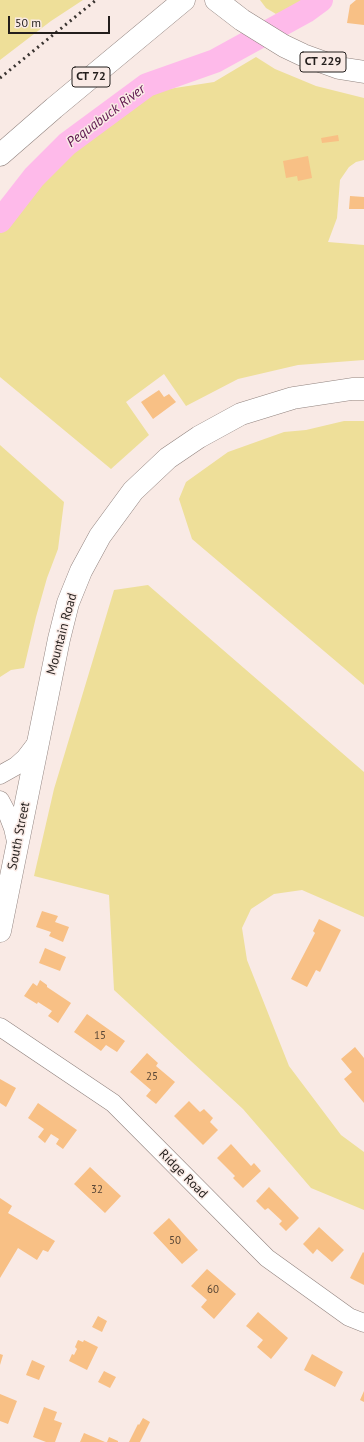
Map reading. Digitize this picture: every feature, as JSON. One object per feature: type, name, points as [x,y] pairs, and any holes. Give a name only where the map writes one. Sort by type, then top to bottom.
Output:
[{"type":"main road","name":"CT 72","points":[[0,155],[184,0]]},
{"type":"main road","name":"CT 229","points":[[216,0],[242,20],[284,46],[303,55],[339,68],[364,72]]},
{"type":"main road","name":"Mountain Road","points":[[28,788],[68,603],[81,571],[100,536],[133,491],[168,458],[199,436],[241,414],[293,398],[352,389],[364,390]]},
{"type":"main road","name":"South Street","points":[[0,931],[28,788]]},
{"type":"street","points":[[0,775],[16,766],[25,758],[38,741]]},
{"type":"street","points":[[0,800],[13,828],[17,846]]},
{"type":"street","name":"Ridge Road","points":[[0,1027],[113,1103],[267,1258],[349,1317],[364,1323]]},
{"type":"shaded area","points":[[0,0],[83,0],[51,21],[0,60]]},
{"type":"shaded area","points":[[260,0],[305,0],[302,3],[276,14],[266,8]]},
{"type":"shaded area","points":[[256,57],[275,69],[316,86],[364,98],[364,160],[356,162],[349,167],[340,180],[337,218],[328,242],[364,245],[364,360],[298,365],[238,379],[186,406],[164,374],[126,402],[149,435],[111,469],[0,377],[0,232],[12,215],[74,150],[149,92],[214,82]]},
{"type":"shaded area","points":[[344,421],[364,421],[364,685],[192,539],[179,499],[186,482],[228,452],[284,432],[306,430]]},
{"type":"shaded area","points":[[0,445],[64,502],[58,549],[47,578],[24,668],[11,670],[0,677]]},
{"type":"shaded area","points":[[148,585],[364,772],[364,917],[302,890],[274,894],[251,909],[242,928],[247,960],[289,1066],[341,1135],[364,1152],[364,1210],[311,1188],[243,1109],[114,990],[109,895],[34,876],[54,789],[114,590]]},
{"type":"building","points":[[356,0],[364,0],[364,25],[347,23],[350,5]]},
{"type":"building","points":[[338,135],[339,141],[322,143],[321,138]]},
{"type":"building","points":[[308,156],[312,178],[298,181],[297,176],[286,178],[283,161]]},
{"type":"building","points":[[350,196],[364,197],[364,209],[349,209]]},
{"type":"building","points":[[159,390],[164,397],[169,394],[176,402],[153,419],[141,402]]},
{"type":"building","points":[[42,911],[58,916],[55,922],[69,927],[63,942],[49,936],[51,932],[36,927]]},
{"type":"building","points":[[319,919],[341,930],[320,972],[316,970],[307,987],[291,979],[315,933],[313,931]]},
{"type":"building","points":[[45,948],[66,957],[60,971],[39,963]]},
{"type":"building","points":[[40,980],[47,985],[47,987],[71,1003],[58,1023],[48,1016],[52,1011],[38,1002],[37,1004],[24,996],[33,983],[37,986]]},
{"type":"building","points":[[87,1014],[125,1041],[117,1052],[106,1045],[101,1051],[74,1032]]},
{"type":"building","points":[[355,1047],[364,1058],[364,1103],[344,1079],[352,1072],[341,1059]]},
{"type":"building","points":[[147,1053],[158,1063],[156,1066],[175,1082],[156,1104],[146,1096],[151,1090],[130,1072]]},
{"type":"building","points":[[0,1079],[16,1088],[6,1107],[0,1103]]},
{"type":"building","points":[[189,1101],[200,1112],[204,1109],[213,1118],[210,1122],[218,1130],[203,1145],[174,1116]]},
{"type":"building","points":[[38,1103],[77,1130],[63,1149],[56,1144],[59,1139],[51,1134],[45,1143],[38,1137],[44,1129],[28,1118]]},
{"type":"building","points":[[231,1144],[251,1166],[254,1163],[261,1171],[243,1188],[233,1178],[235,1176],[217,1158]]},
{"type":"building","points":[[90,1167],[121,1196],[105,1213],[74,1184]]},
{"type":"building","points":[[269,1187],[299,1218],[286,1231],[279,1224],[282,1221],[268,1208],[265,1210],[256,1201]]},
{"type":"building","points":[[0,1198],[12,1206],[8,1213],[55,1241],[48,1252],[43,1250],[37,1260],[18,1248],[0,1278]]},
{"type":"building","points":[[169,1218],[198,1250],[182,1264],[153,1233]]},
{"type":"building","points":[[319,1227],[344,1250],[332,1262],[317,1249],[313,1254],[303,1244]]},
{"type":"building","points":[[363,1252],[364,1253],[364,1285],[350,1278]]},
{"type":"building","points":[[207,1269],[236,1294],[214,1319],[201,1307],[207,1300],[191,1286]]},
{"type":"building","points":[[258,1312],[288,1338],[271,1359],[257,1347],[263,1340],[246,1326]]},
{"type":"building","points":[[98,1316],[107,1321],[102,1332],[92,1327]]},
{"type":"building","points":[[78,1340],[83,1342],[84,1340],[98,1347],[87,1370],[69,1361],[72,1354],[74,1355],[77,1349],[75,1347]]},
{"type":"building","points":[[0,1354],[3,1355],[0,1365]]},
{"type":"building","points":[[312,1354],[343,1372],[335,1387],[304,1370]]},
{"type":"building","points":[[32,1360],[45,1366],[39,1380],[26,1375]]},
{"type":"building","points":[[104,1371],[116,1377],[110,1388],[98,1382]]},
{"type":"building","points":[[364,1391],[364,1402],[360,1400]]},
{"type":"building","points":[[0,1394],[17,1401],[8,1424],[0,1421]]},
{"type":"building","points":[[44,1407],[57,1412],[54,1420],[62,1423],[55,1442],[46,1442],[33,1437]]},
{"type":"building","points":[[143,1418],[150,1422],[140,1442],[129,1442],[138,1424],[139,1425]]},
{"type":"building","points":[[84,1433],[105,1442],[80,1442]]},
{"type":"building","points":[[109,1437],[118,1441],[118,1442],[107,1442]]},
{"type":"waterway","name":"Pequabuck River","points":[[0,221],[34,177],[67,144],[147,85],[215,61],[306,11],[321,0]]},
{"type":"railway","points":[[0,78],[96,0]]}]
